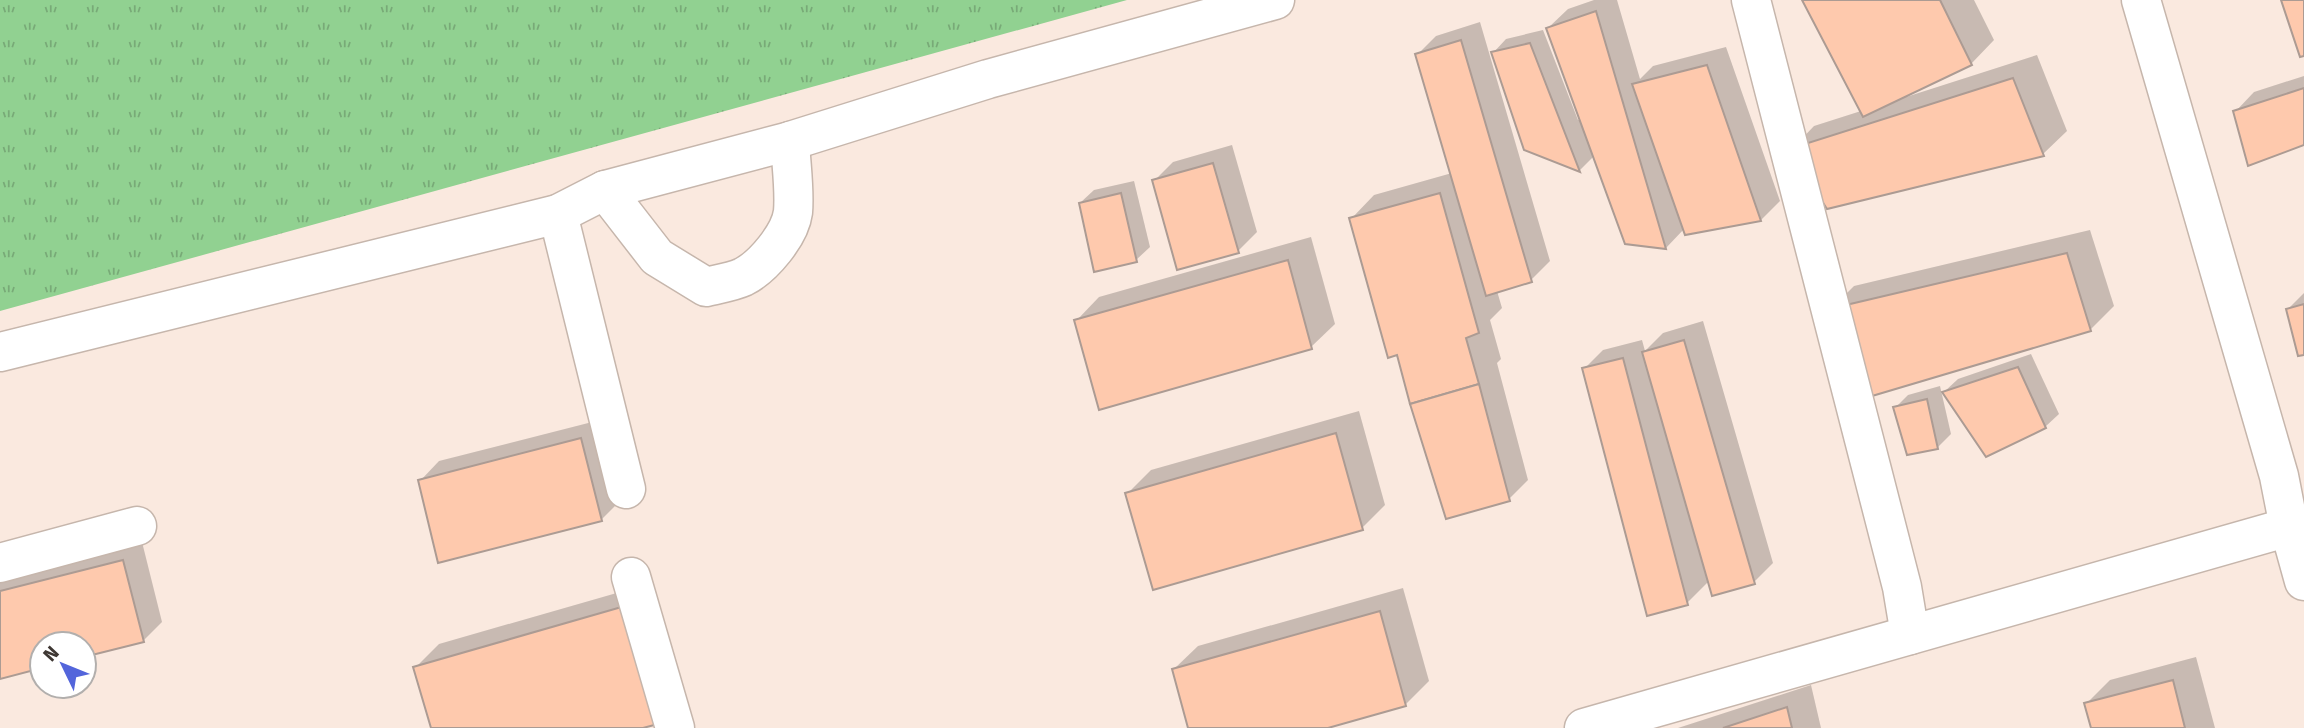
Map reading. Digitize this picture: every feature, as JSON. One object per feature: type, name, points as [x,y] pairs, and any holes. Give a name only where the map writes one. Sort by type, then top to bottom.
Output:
[{"type":"lane","points":[[0,352],[558,214],[605,190],[790,141],[988,79],[1275,0]]},
{"type":"lane","points":[[1751,0],[1902,587],[1910,635]]},
{"type":"lane","points":[[2141,0],[2279,476],[2304,581]]},
{"type":"lane","points":[[605,190],[657,257],[706,287],[732,281],[745,276],[766,259],[793,214],[790,141]]},
{"type":"lane","points":[[558,214],[626,489]]},
{"type":"lane","points":[[0,563],[136,526]]},
{"type":"lane","points":[[1584,728],[2289,527]]},
{"type":"lane","points":[[631,577],[675,728]]},
{"type":"green space","points":[[0,0],[1127,0],[0,311]]},
{"type":"building","points":[[1802,0],[1940,0],[1972,65],[1863,117]]},
{"type":"building","points":[[2281,0],[2304,0],[2304,56],[2300,57]]},
{"type":"building","points":[[1596,11],[1666,249],[1625,244],[1546,28]]},
{"type":"building","points":[[1461,40],[1532,282],[1486,296],[1415,54]]},
{"type":"building","points":[[1530,43],[1580,172],[1524,150],[1491,52]]},
{"type":"building","points":[[1707,65],[1761,221],[1685,235],[1632,84]]},
{"type":"building","points":[[2013,78],[2044,156],[1827,209],[1789,149]]},
{"type":"building","points":[[2304,88],[2304,145],[2248,166],[2233,111]]},
{"type":"building","points":[[1213,163],[1239,253],[1177,270],[1152,180]]},
{"type":"building","points":[[1121,193],[1137,262],[1094,272],[1079,203]]},
{"type":"building","points":[[1440,193],[1479,333],[1466,338],[1479,384],[1410,404],[1397,355],[1388,358],[1349,218]]},
{"type":"building","points":[[2067,253],[2091,331],[1872,396],[1829,309]]},
{"type":"building","points":[[1288,260],[1312,349],[1099,410],[1074,320]]},
{"type":"building","points":[[2304,304],[2304,355],[2298,356],[2286,309]]},
{"type":"building","points":[[1684,340],[1755,584],[1712,596],[1642,352]]},
{"type":"building","points":[[1623,358],[1688,605],[1647,616],[1582,368]]},
{"type":"building","points":[[2018,367],[2046,428],[1986,457],[1942,392]]},
{"type":"building","points":[[1479,384],[1510,501],[1446,519],[1410,404]]},
{"type":"building","points":[[1927,399],[1938,449],[1907,455],[1893,407]]},
{"type":"building","points":[[1336,433],[1363,530],[1153,590],[1125,493]]},
{"type":"building","points":[[581,438],[602,521],[438,563],[418,480]]},
{"type":"building","points":[[123,560],[144,642],[98,654],[98,630],[28,630],[28,672],[0,679],[0,591]]},
{"type":"building","points":[[625,606],[658,724],[643,728],[431,728],[413,667]]},
{"type":"building","points":[[1380,611],[1406,706],[1328,728],[1188,728],[1172,669]]},
{"type":"building","points":[[2173,680],[2185,728],[2091,728],[2084,703]]},
{"type":"building","points":[[1787,707],[1792,728],[1723,728]]}]
